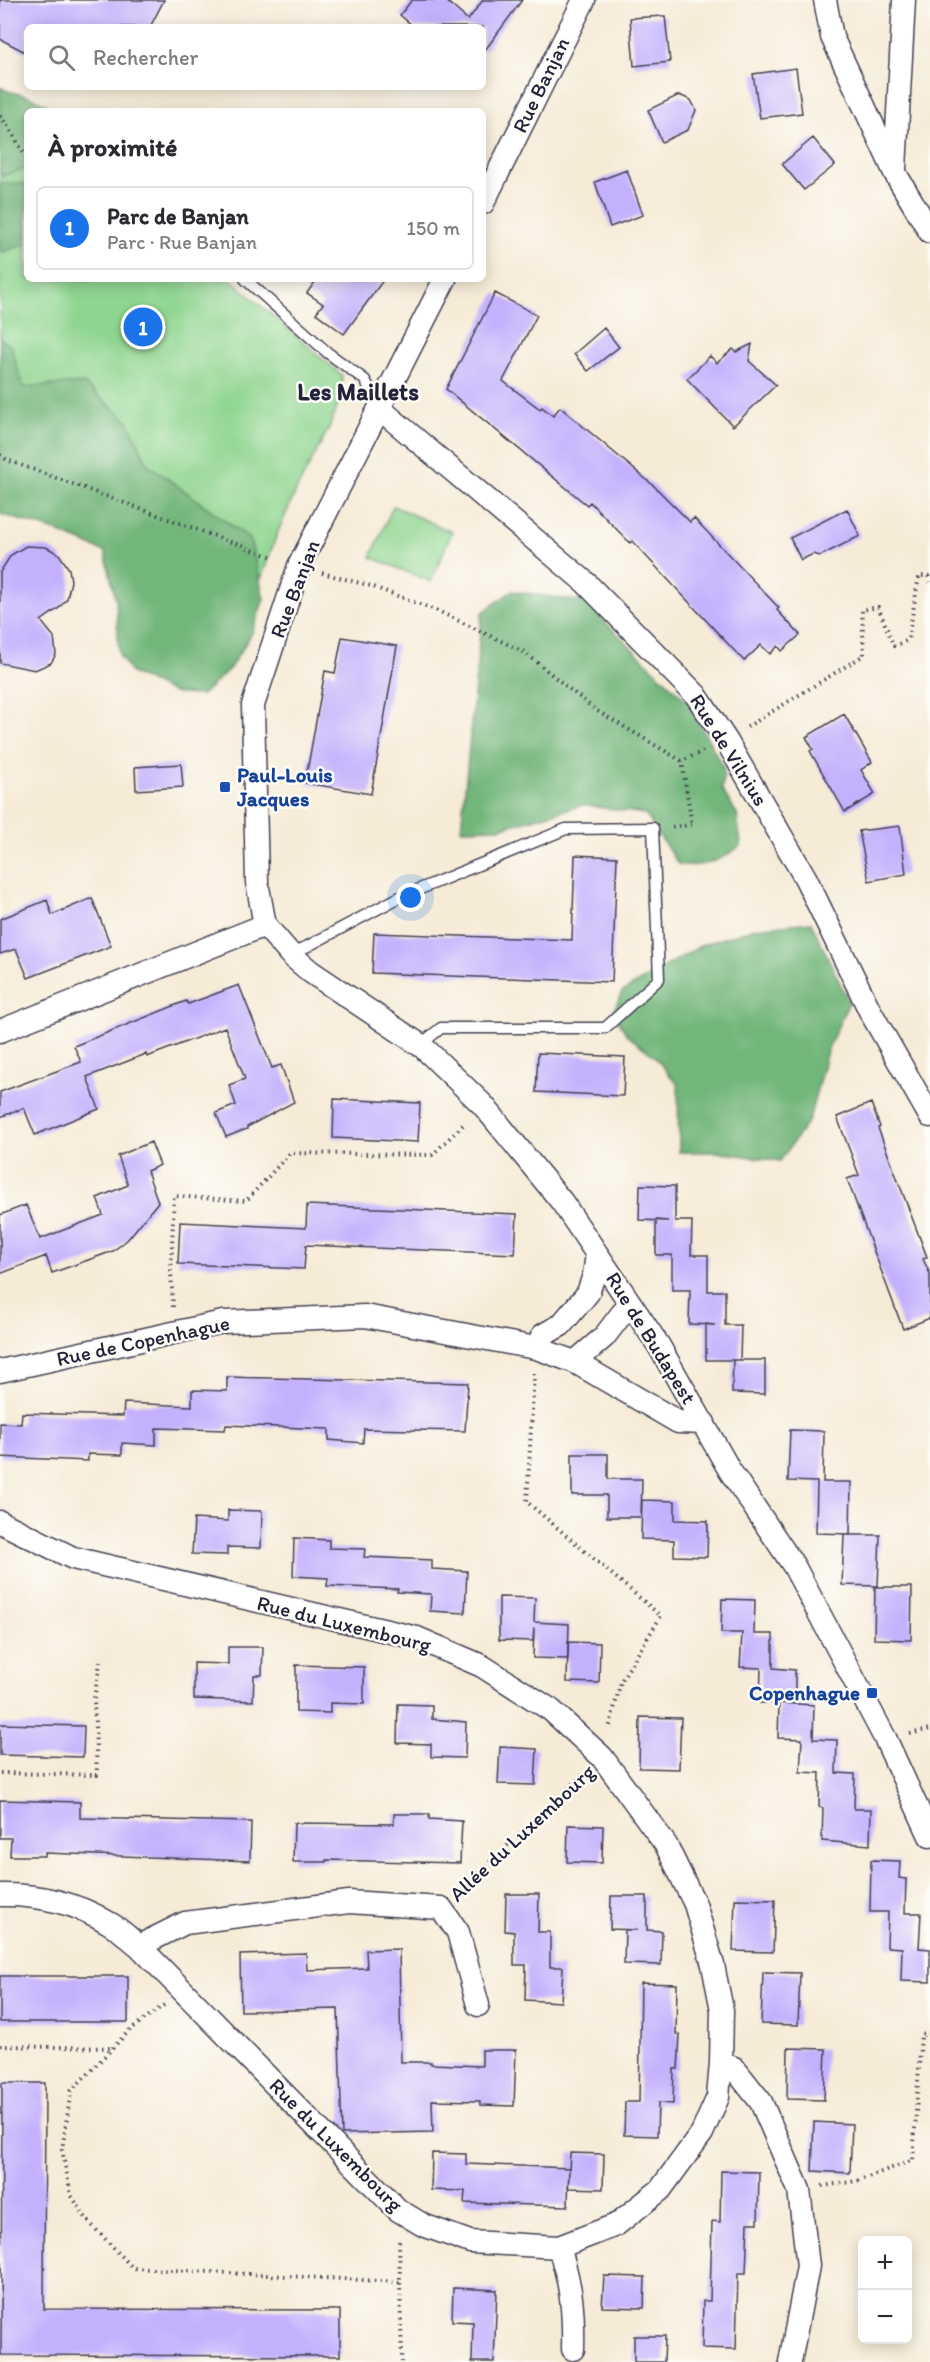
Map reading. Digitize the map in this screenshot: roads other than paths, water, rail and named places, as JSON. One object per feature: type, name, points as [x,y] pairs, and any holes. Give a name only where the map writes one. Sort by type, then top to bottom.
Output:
[{"type":"street","name":"Rue Banjan","points":[[486,197],[584,0]]},
{"type":"street","points":[[825,0],[832,37],[895,173],[930,232]]},
{"type":"street","points":[[895,173],[904,0]]},
{"type":"street","name":"Rue Banjan","points":[[265,925],[256,882],[253,705],[299,567],[444,282]]},
{"type":"street","name":"Rue de Vilnius","points":[[380,409],[585,582],[696,695],[726,740],[806,879],[870,1011],[930,1116]]},
{"type":"street","points":[[0,1031],[265,925]]},
{"type":"street","name":"Rue de Budapest","points":[[265,925],[291,955],[311,972],[420,1046],[483,1105],[562,1202],[659,1346],[730,1471],[794,1566],[886,1740],[930,1836]]},
{"type":"street","points":[[536,1348],[543,1335],[561,1325],[588,1293],[597,1254]]},
{"type":"street","points":[[575,1362],[604,1337],[630,1303]]},
{"type":"street","name":"Rue de Copenhague","points":[[0,1371],[223,1322],[365,1316],[536,1348],[575,1362],[678,1422],[704,1422]]},
{"type":"street","name":"Rue du Luxembourg","points":[[0,1521],[74,1558],[417,1638],[482,1666],[551,1710],[602,1757],[666,1845],[695,1904],[713,1965],[722,2010],[722,2063],[718,2097],[702,2133],[660,2190],[616,2225],[559,2247],[470,2242],[423,2224],[398,2210],[139,1946],[109,1923],[70,1905],[23,1894],[0,1895]]},
{"type":"street","name":"Allée du Luxembourg","points":[[139,1946],[185,1923],[349,1902],[441,1908],[458,1932],[478,2005]]},
{"type":"street","points":[[722,2063],[734,2068],[761,2102],[799,2190],[808,2266],[790,2362]]},
{"type":"street","points":[[559,2247],[567,2269],[574,2308],[573,2349]]},
{"type":"lane","points":[[248,282],[328,353],[365,380],[380,409]]},
{"type":"lane","points":[[291,955],[398,898],[566,829],[653,828],[658,979],[605,1028],[441,1028],[420,1046]]},
{"type":"place","name":"Parc de Banjan","points":[[143,327]]},
{"type":"place","name":"Paul-Louis Jacques","points":[[225,787]]},
{"type":"place","name":"Copenhague","points":[[872,1693]]},
{"type":"district","name":"Les Maillets","points":[[358,392]]}]
